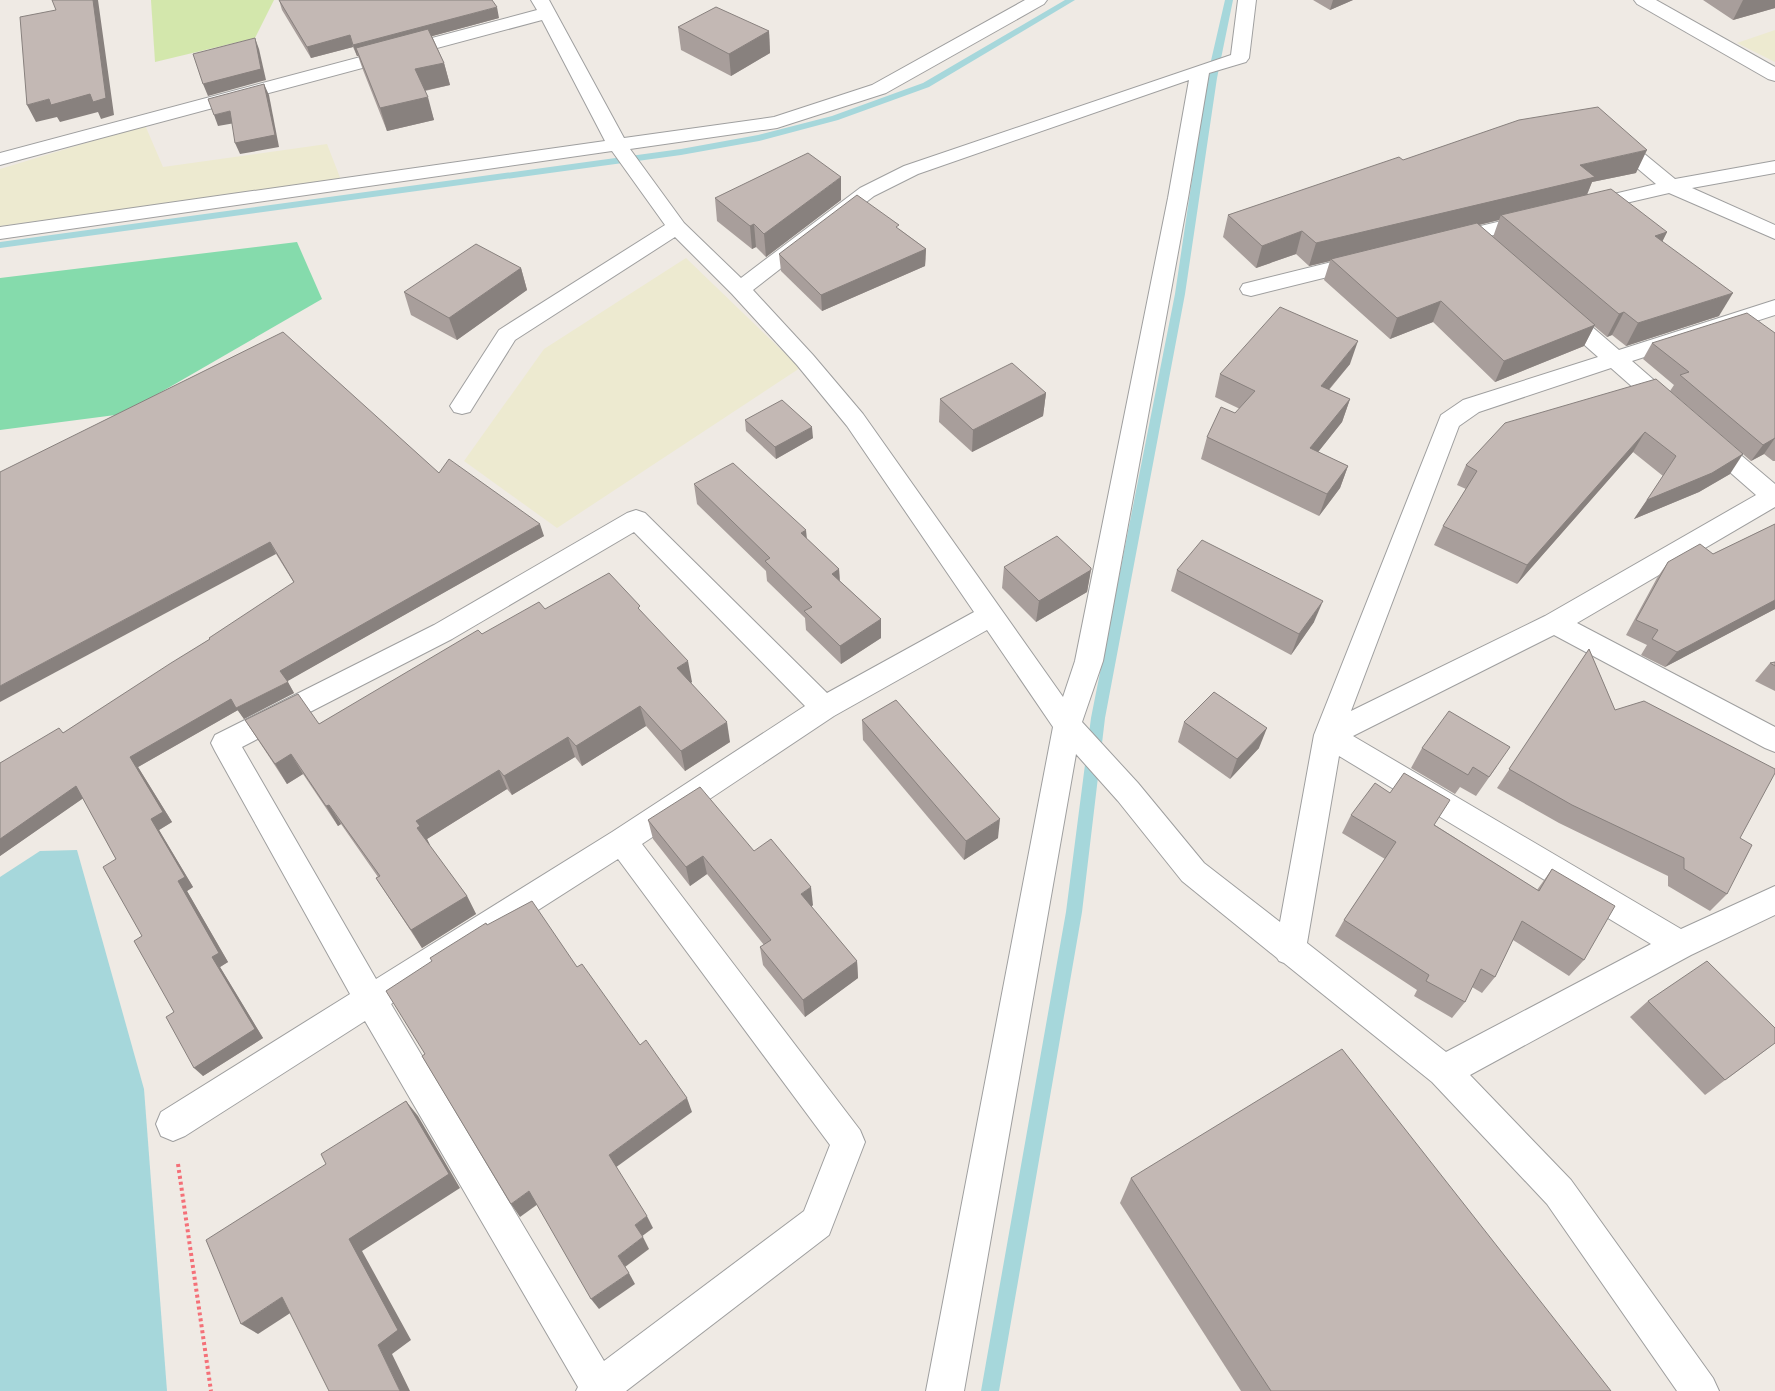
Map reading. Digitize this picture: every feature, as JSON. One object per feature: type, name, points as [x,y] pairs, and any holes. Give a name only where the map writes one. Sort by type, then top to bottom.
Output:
[{"type":"street","points":[[0,233],[777,122],[879,89],[1038,0]]},
{"type":"street","points":[[740,289],[868,192],[911,170],[1240,58],[1247,0]]},
{"type":"street","points":[[1643,0],[1775,75]]},
{"type":"street","points":[[0,159],[543,6],[618,145],[635,170],[677,227],[740,289],[805,360],[855,420],[1073,732],[1128,792],[1193,872],[1290,951],[1444,1071],[1558,1192],[1700,1391]]},
{"type":"street","points":[[945,1391],[1204,69]]},
{"type":"street","points":[[1610,135],[1671,186],[1775,233]]},
{"type":"street","points":[[1433,244],[1671,186],[1775,167]]},
{"type":"street","points":[[462,406],[506,335],[677,227]]},
{"type":"street","points":[[1472,234],[1494,254]]},
{"type":"street","points":[[1251,289],[1385,256]]},
{"type":"street","points":[[1328,735],[1554,623],[1774,497],[1547,300]]},
{"type":"street","points":[[1290,951],[1328,735],[1448,421],[1471,406],[1775,307]]},
{"type":"street","points":[[622,841],[848,1142],[817,1224],[597,1390],[370,999],[225,743],[443,632],[636,519],[824,708]]},
{"type":"street","points":[[172,1124],[622,841],[824,708],[991,615]]},
{"type":"street","points":[[1554,623],[1775,740]]},
{"type":"street","points":[[1328,735],[1680,944]]},
{"type":"street","points":[[1444,1071],[1680,944],[1775,900]]},
{"type":"path","points":[[172,1124],[211,1391]]},
{"type":"shaded area","points":[[1775,30],[1775,62],[1737,43]]},
{"type":"shaded area","points":[[145,125],[163,167],[327,144],[341,180],[0,226],[0,169]]},
{"type":"shaded area","points":[[686,258],[800,368],[557,528],[464,461],[544,349]]},
{"type":"green space","points":[[151,0],[274,0],[255,38],[155,62]]},
{"type":"green space","points":[[297,242],[322,299],[123,414],[0,430],[0,278]]},
{"type":"water","points":[[77,850],[144,1089],[167,1391],[0,1391],[0,877],[40,851]]},
{"type":"building","points":[[52,0],[93,0],[106,98],[93,102],[90,94],[51,105],[49,99],[27,105],[20,17],[56,10]]},
{"type":"building","points":[[279,0],[492,0],[497,7],[353,45],[350,35],[307,47]]},
{"type":"building","points":[[716,7],[769,31],[729,54],[678,27]]},
{"type":"building","points":[[428,29],[444,63],[415,69],[428,97],[380,108],[356,48]]},
{"type":"building","points":[[255,38],[261,69],[203,84],[193,54]]},
{"type":"building","points":[[264,84],[275,135],[235,143],[230,111],[214,115],[208,99]]},
{"type":"building","points":[[1598,107],[1647,150],[1580,165],[1595,177],[1316,243],[1302,231],[1262,246],[1228,215],[1399,157],[1403,160],[1519,120]]},
{"type":"building","points":[[808,153],[841,177],[764,234],[754,224],[750,226],[715,198]]},
{"type":"building","points":[[1611,189],[1667,232],[1655,236],[1733,293],[1638,323],[1624,312],[1619,314],[1501,215]]},
{"type":"building","points":[[857,195],[899,225],[896,227],[926,249],[821,295],[779,254]]},
{"type":"building","points":[[1477,223],[1595,325],[1504,361],[1441,301],[1397,318],[1331,259]]},
{"type":"building","points":[[476,244],[521,268],[449,318],[404,292]]},
{"type":"building","points":[[1280,307],[1358,341],[1321,386],[1350,399],[1310,448],[1348,466],[1327,494],[1207,437],[1221,407],[1235,413],[1255,391],[1220,374]]},
{"type":"building","points":[[1747,313],[1775,333],[1775,438],[1763,445],[1680,375],[1689,372],[1652,343]]},
{"type":"building","points":[[283,332],[439,473],[449,459],[540,524],[280,671],[288,682],[236,708],[231,699],[130,757],[163,812],[151,819],[185,877],[178,881],[219,953],[212,957],[255,1029],[194,1068],[166,1017],[174,1012],[134,941],[142,936],[103,867],[116,859],[76,786],[0,839],[0,763],[59,728],[63,733],[210,639],[294,582],[270,542],[0,686],[0,472]]},
{"type":"building","points":[[1012,363],[1046,393],[973,430],[940,399]]},
{"type":"building","points":[[1656,379],[1743,454],[1712,473],[1647,500],[1676,456],[1645,432],[1527,565],[1443,526],[1477,471],[1466,465],[1505,423]]},
{"type":"building","points":[[782,400],[812,427],[775,447],[745,420]]},
{"type":"building","points":[[733,463],[806,530],[801,533],[839,569],[832,574],[881,619],[840,646],[804,611],[812,607],[765,561],[770,558],[694,484]]},
{"type":"building","points":[[1775,524],[1775,600],[1677,652],[1652,639],[1658,630],[1636,620],[1668,562],[1700,544],[1713,554]]},
{"type":"building","points":[[1057,536],[1091,570],[1039,601],[1004,567]]},
{"type":"building","points":[[1202,540],[1323,601],[1299,634],[1177,570]]},
{"type":"building","points":[[609,573],[640,606],[638,608],[688,661],[677,668],[727,722],[681,751],[640,706],[576,746],[568,737],[504,776],[499,770],[416,821],[420,826],[417,828],[467,896],[411,930],[376,878],[380,876],[329,805],[326,806],[291,754],[275,764],[245,720],[298,694],[319,724],[478,630],[482,634],[539,602],[545,609]]},
{"type":"building","points":[[1589,649],[1615,710],[1644,701],[1775,769],[1775,773],[1740,838],[1752,845],[1727,894],[1684,869],[1684,858],[1572,805],[1509,769]]},
{"type":"building","points":[[1214,692],[1267,728],[1237,759],[1184,722]]},
{"type":"building","points":[[896,700],[1000,819],[966,841],[862,720]]},
{"type":"building","points":[[1449,711],[1510,747],[1489,777],[1473,767],[1468,775],[1422,748]]},
{"type":"building","points":[[1404,773],[1450,800],[1434,825],[1539,891],[1552,869],[1615,906],[1584,960],[1522,921],[1495,977],[1481,969],[1465,1002],[1426,981],[1429,975],[1344,920],[1396,842],[1351,815],[1375,783],[1390,793]]},
{"type":"building","points":[[700,787],[754,851],[771,839],[811,887],[801,894],[857,961],[803,1000],[760,947],[771,940],[703,856],[686,867],[648,820]]},
{"type":"building","points":[[532,901],[577,967],[582,964],[640,1045],[646,1040],[687,1098],[609,1155],[647,1216],[635,1225],[643,1237],[618,1256],[629,1273],[591,1299],[529,1191],[511,1204],[422,1056],[425,1054],[386,991],[432,961],[430,958],[486,923],[487,925]]},
{"type":"building","points":[[1707,961],[1775,1028],[1775,1043],[1725,1080],[1648,1001]]},
{"type":"building","points":[[1342,1049],[1611,1391],[1271,1391],[1131,1178]]},
{"type":"building","points":[[406,1101],[449,1174],[349,1239],[398,1330],[378,1345],[400,1391],[329,1391],[282,1297],[241,1324],[206,1240],[326,1164],[321,1154]]},
{"type":"waterway","points":[[0,245],[681,152],[759,138],[835,118],[926,85],[1071,0]]},
{"type":"waterway","points":[[990,1391],[1074,912],[1098,718],[1180,294],[1212,78],[1229,0]]}]
